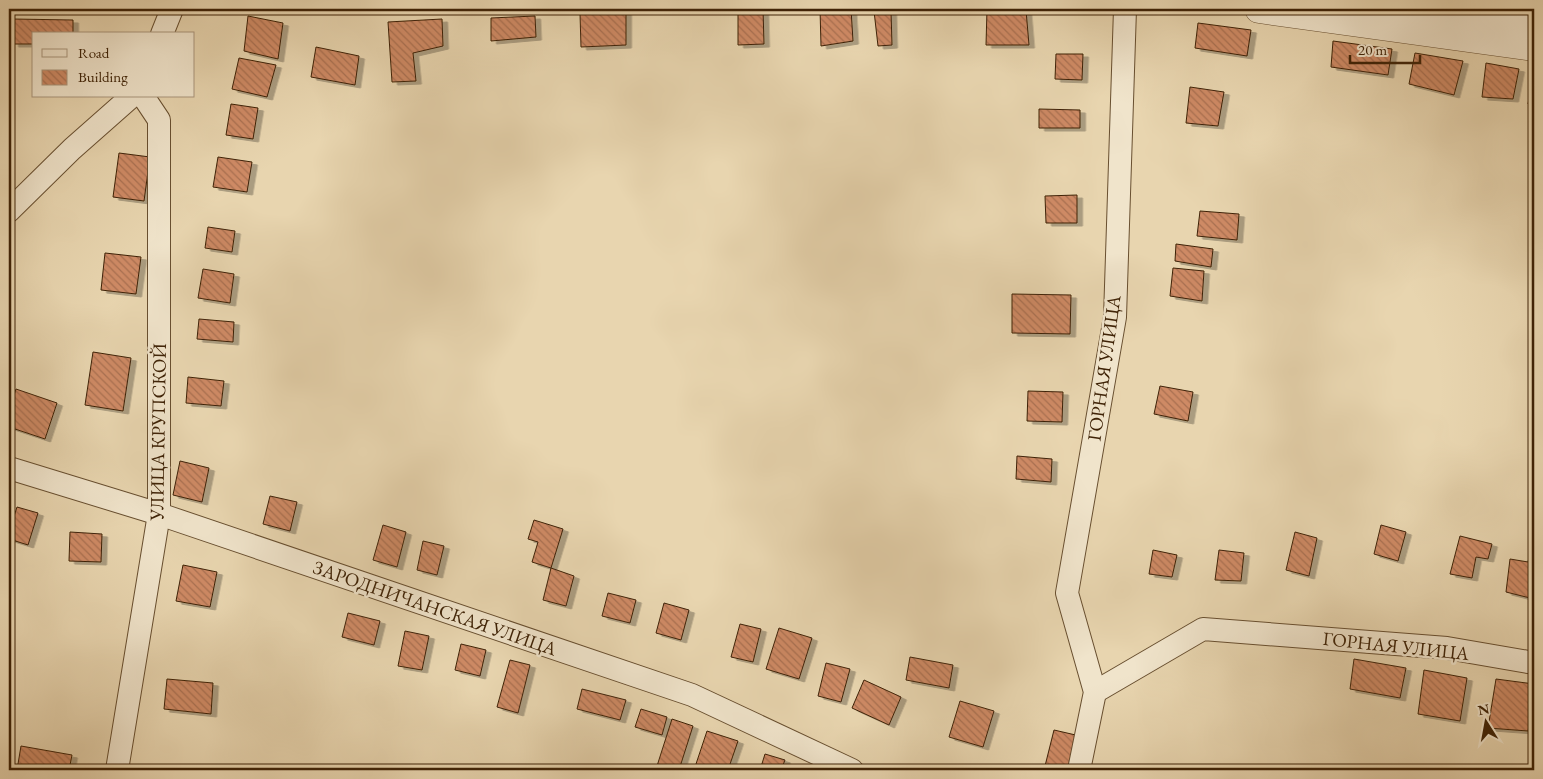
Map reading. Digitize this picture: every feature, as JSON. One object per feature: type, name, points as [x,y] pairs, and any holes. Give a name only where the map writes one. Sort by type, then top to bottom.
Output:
[{"type":"street","points":[[163,32],[172,9]]},
{"type":"street","name":"ГОРНАЯ УЛИЦА","points":[[1079,770],[1095,692],[1067,593],[1114,317],[1125,9]]},
{"type":"street","points":[[1259,9],[1534,47]]},
{"type":"street","points":[[1415,9],[1534,25]]},
{"type":"street","points":[[9,210],[72,149],[130,98]]},
{"type":"street","name":"УЛИЦА КРУПСКОЙ","points":[[117,770],[159,514],[159,120],[144,98]]},
{"type":"street","name":"ЗАРОДНИЧАНСКАЯ УЛИЦА","points":[[9,468],[159,514],[692,695],[852,770]]},
{"type":"street","name":"ГОРНАЯ УЛИЦА","points":[[1095,692],[1203,629],[1447,648],[1534,664]]},
{"type":"building","points":[[738,9],[763,9],[764,44],[738,45]]},
{"type":"building","points":[[820,9],[851,9],[853,41],[821,46]]},
{"type":"building","points":[[987,9],[1026,10],[1029,45],[986,45]]},
{"type":"building","points":[[626,11],[626,45],[581,47],[580,14]]},
{"type":"building","points":[[874,11],[891,11],[892,45],[878,46]]},
{"type":"building","points":[[248,16],[283,23],[278,59],[244,51]]},
{"type":"building","points":[[535,16],[536,37],[491,41],[491,18]]},
{"type":"building","points":[[13,19],[73,20],[73,32],[32,32],[32,44],[13,44]]},
{"type":"building","points":[[442,19],[443,46],[413,53],[416,81],[392,82],[388,22]]},
{"type":"building","points":[[1198,23],[1251,30],[1247,56],[1195,48]]},
{"type":"building","points":[[1333,41],[1392,49],[1388,75],[1331,67]]},
{"type":"building","points":[[316,47],[359,56],[355,85],[311,77]]},
{"type":"building","points":[[1415,53],[1463,61],[1454,95],[1409,84]]},
{"type":"building","points":[[1056,54],[1083,54],[1082,80],[1055,79]]},
{"type":"building","points":[[239,58],[276,65],[267,97],[232,89]]},
{"type":"building","points":[[1486,63],[1519,69],[1513,99],[1482,97]]},
{"type":"building","points":[[1534,70],[1534,106],[1528,104]]},
{"type":"building","points":[[1190,87],[1224,92],[1218,126],[1186,123]]},
{"type":"building","points":[[231,104],[258,108],[253,139],[226,135]]},
{"type":"building","points":[[1039,109],[1080,110],[1080,128],[1039,128]]},
{"type":"building","points":[[119,153],[150,157],[144,201],[113,197]]},
{"type":"building","points":[[218,157],[252,162],[247,192],[213,187]]},
{"type":"building","points":[[1077,195],[1077,223],[1046,223],[1045,196]]},
{"type":"building","points":[[1200,211],[1239,214],[1237,240],[1197,236]]},
{"type":"building","points":[[208,227],[235,231],[232,252],[205,248]]},
{"type":"building","points":[[1176,244],[1213,249],[1211,267],[1175,261]]},
{"type":"building","points":[[105,253],[141,257],[136,294],[101,290]]},
{"type":"building","points":[[1173,268],[1204,271],[1202,301],[1170,296]]},
{"type":"building","points":[[203,269],[234,274],[230,303],[198,298]]},
{"type":"building","points":[[1012,294],[1071,295],[1070,334],[1012,333]]},
{"type":"building","points":[[199,319],[234,322],[233,342],[197,339]]},
{"type":"building","points":[[93,352],[131,358],[123,411],[85,405]]},
{"type":"building","points":[[188,377],[224,381],[221,406],[186,403]]},
{"type":"building","points":[[1160,386],[1193,392],[1188,421],[1154,414]]},
{"type":"building","points":[[16,389],[57,403],[45,439],[9,427],[9,411]]},
{"type":"building","points":[[1028,391],[1063,392],[1062,422],[1027,421]]},
{"type":"building","points":[[1017,456],[1052,459],[1051,482],[1016,479]]},
{"type":"building","points":[[180,461],[209,468],[202,502],[173,495]]},
{"type":"building","points":[[270,496],[297,502],[290,531],[263,524]]},
{"type":"building","points":[[17,507],[38,513],[28,545],[9,539],[9,532]]},
{"type":"building","points":[[534,520],[563,529],[551,568],[532,562],[538,542],[528,539]]},
{"type":"building","points":[[383,525],[406,532],[397,567],[373,560]]},
{"type":"building","points":[[1381,525],[1406,532],[1398,561],[1374,554]]},
{"type":"building","points":[[70,532],[102,534],[101,562],[69,561]]},
{"type":"building","points":[[1295,532],[1317,538],[1309,576],[1286,570]]},
{"type":"building","points":[[1460,536],[1492,544],[1488,559],[1476,557],[1472,578],[1450,574]]},
{"type":"building","points":[[423,541],[444,546],[437,575],[417,570]]},
{"type":"building","points":[[1532,542],[1534,543],[1534,599],[1506,592],[1510,559],[1528,562]]},
{"type":"building","points":[[1153,550],[1177,555],[1172,577],[1149,574]]},
{"type":"building","points":[[1219,550],[1244,553],[1241,581],[1215,580]]},
{"type":"building","points":[[183,565],[217,572],[210,607],[176,601]]},
{"type":"building","points":[[551,568],[574,576],[566,606],[543,600]]},
{"type":"building","points":[[608,593],[636,600],[630,623],[602,616]]},
{"type":"building","points":[[664,603],[689,610],[681,640],[656,633]]},
{"type":"building","points":[[348,613],[380,621],[374,645],[342,637]]},
{"type":"building","points":[[740,624],[761,629],[753,662],[731,657]]},
{"type":"building","points":[[779,628],[812,638],[799,679],[766,669]]},
{"type":"building","points":[[405,631],[429,636],[422,670],[398,666]]},
{"type":"building","points":[[461,644],[486,650],[480,676],[455,670]]},
{"type":"building","points":[[910,657],[953,665],[949,688],[906,680]]},
{"type":"building","points":[[1354,659],[1406,668],[1400,698],[1350,689]]},
{"type":"building","points":[[510,660],[530,665],[518,713],[497,707]]},
{"type":"building","points":[[826,663],[850,669],[841,702],[818,696]]},
{"type":"building","points":[[1424,670],[1467,678],[1460,721],[1418,714]]},
{"type":"building","points":[[167,679],[213,683],[211,714],[164,709]]},
{"type":"building","points":[[1496,679],[1534,684],[1528,731],[1488,728]]},
{"type":"building","points":[[864,680],[901,697],[889,725],[852,708]]},
{"type":"building","points":[[582,689],[626,700],[620,720],[577,709]]},
{"type":"building","points":[[960,701],[994,711],[983,747],[949,737]]},
{"type":"building","points":[[641,709],[667,717],[662,735],[635,727]]},
{"type":"building","points":[[672,719],[693,726],[679,770],[657,766]]},
{"type":"building","points":[[1054,730],[1080,736],[1072,770],[1044,770]]},
{"type":"building","points":[[707,731],[738,741],[728,770],[694,770]]},
{"type":"building","points":[[21,746],[72,755],[69,770],[17,770]]},
{"type":"building","points":[[765,754],[785,760],[781,770],[760,770]]}]
